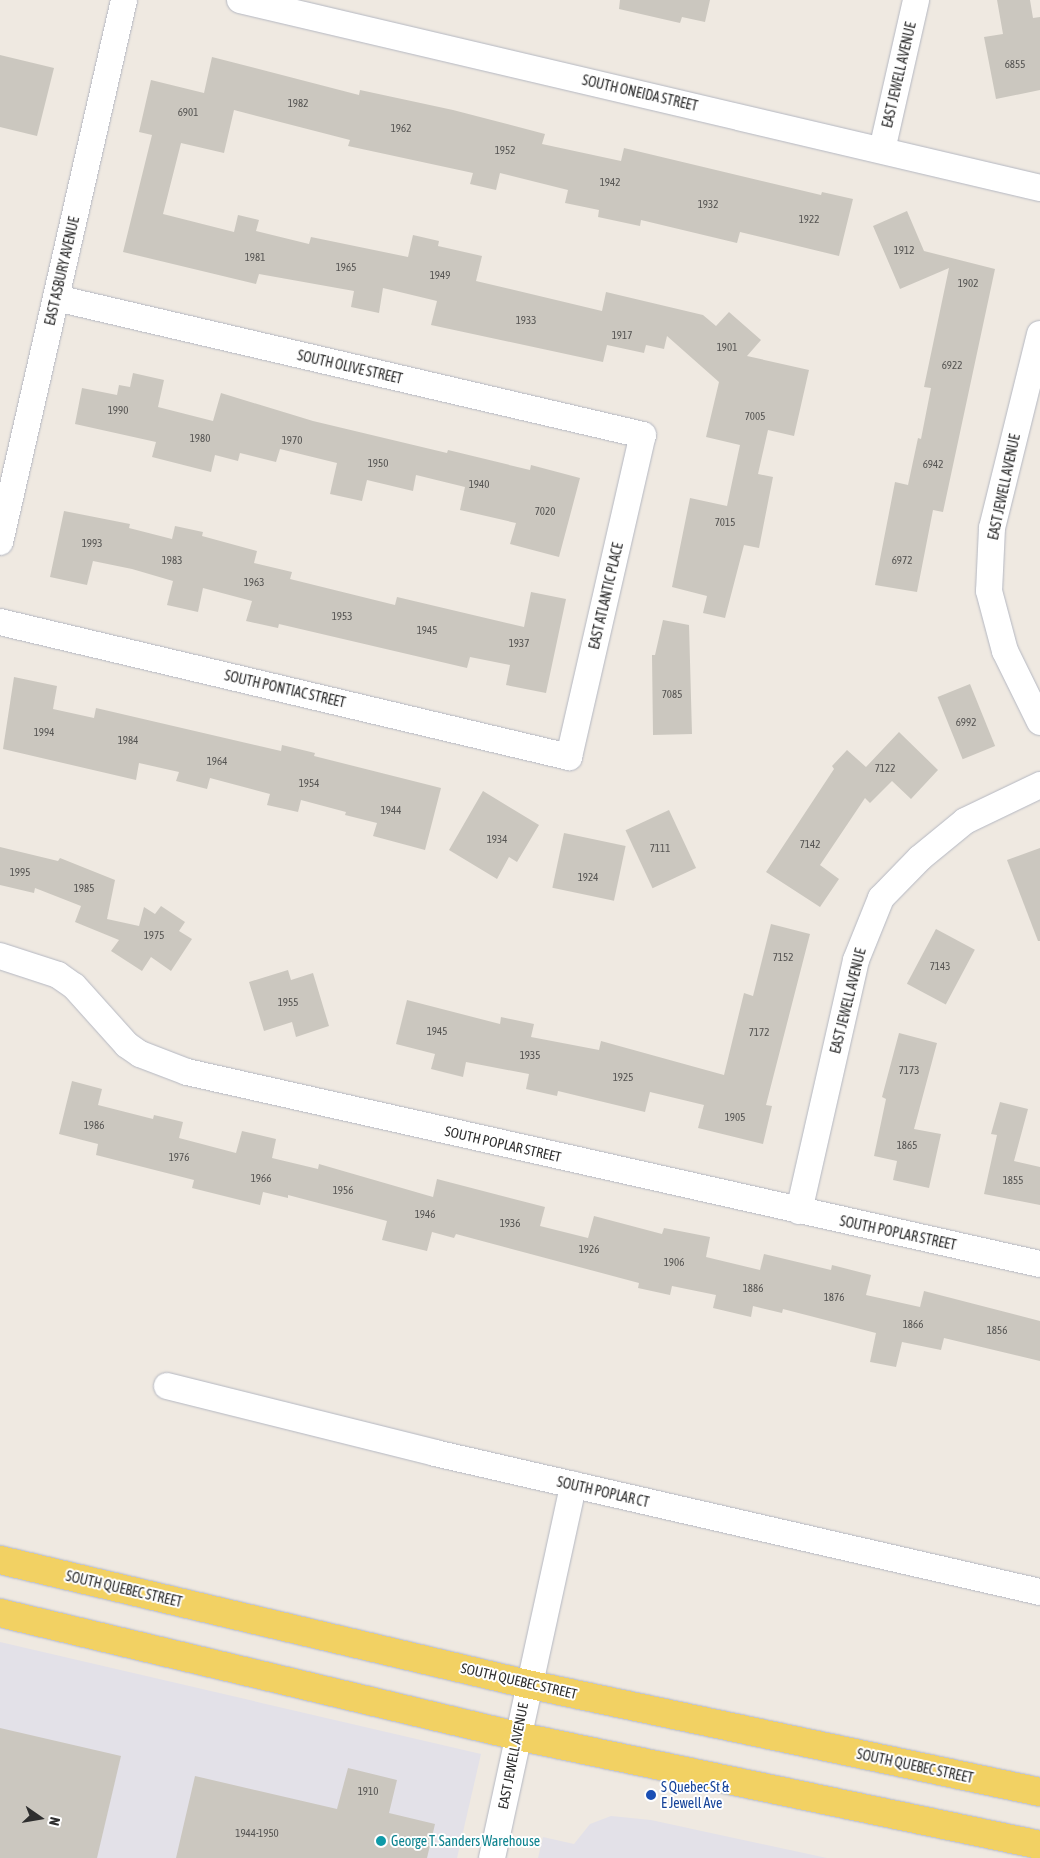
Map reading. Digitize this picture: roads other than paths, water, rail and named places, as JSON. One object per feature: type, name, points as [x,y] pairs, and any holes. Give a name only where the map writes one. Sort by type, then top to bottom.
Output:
[{"type":"main road","name":"SOUTH QUEBEC STREET","points":[[0,1560],[527,1684],[1040,1792]]},
{"type":"main road","points":[[0,1614],[517,1736],[1040,1845]]},
{"type":"street","name":"EAST ASBURY AVENUE","points":[[0,542],[124,0]]},
{"type":"street","name":"SOUTH ONEIDA STREET","points":[[240,0],[1040,188]]},
{"type":"street","name":"EAST JEWELL AVENUE","points":[[882,150],[916,0]]},
{"type":"street","name":"SOUTH OLIVE STREET","points":[[56,298],[644,435]]},
{"type":"street","name":"EAST JEWELL AVENUE","points":[[1040,334],[992,528],[989,591],[1005,650],[1040,722]]},
{"type":"street","name":"EAST ATLANTIC PLACE","points":[[569,757],[644,435]]},
{"type":"street","name":"SOUTH PONTIAC STREET","points":[[0,622],[569,757]]},
{"type":"street","name":"EAST JEWELL AVENUE","points":[[799,1211],[856,960],[881,898],[920,858],[965,821],[1040,785]]},
{"type":"street","name":"SOUTH POPLAR STREET","points":[[0,956],[38,966],[74,986],[127,1045],[140,1054],[169,1066],[799,1211],[1040,1264]]},
{"type":"street","name":"SOUTH POPLAR CT","points":[[167,1386],[573,1485],[1040,1592]]},
{"type":"street","name":"EAST JEWELL AVENUE","points":[[492,1858],[515,1762],[517,1736],[527,1684],[573,1485]]},
{"type":"place","name":"S Quebec St & E Jewell Ave","points":[[651,1795]]},
{"type":"place","name":"George T. Sanders Warehouse","points":[[381,1841]]}]
